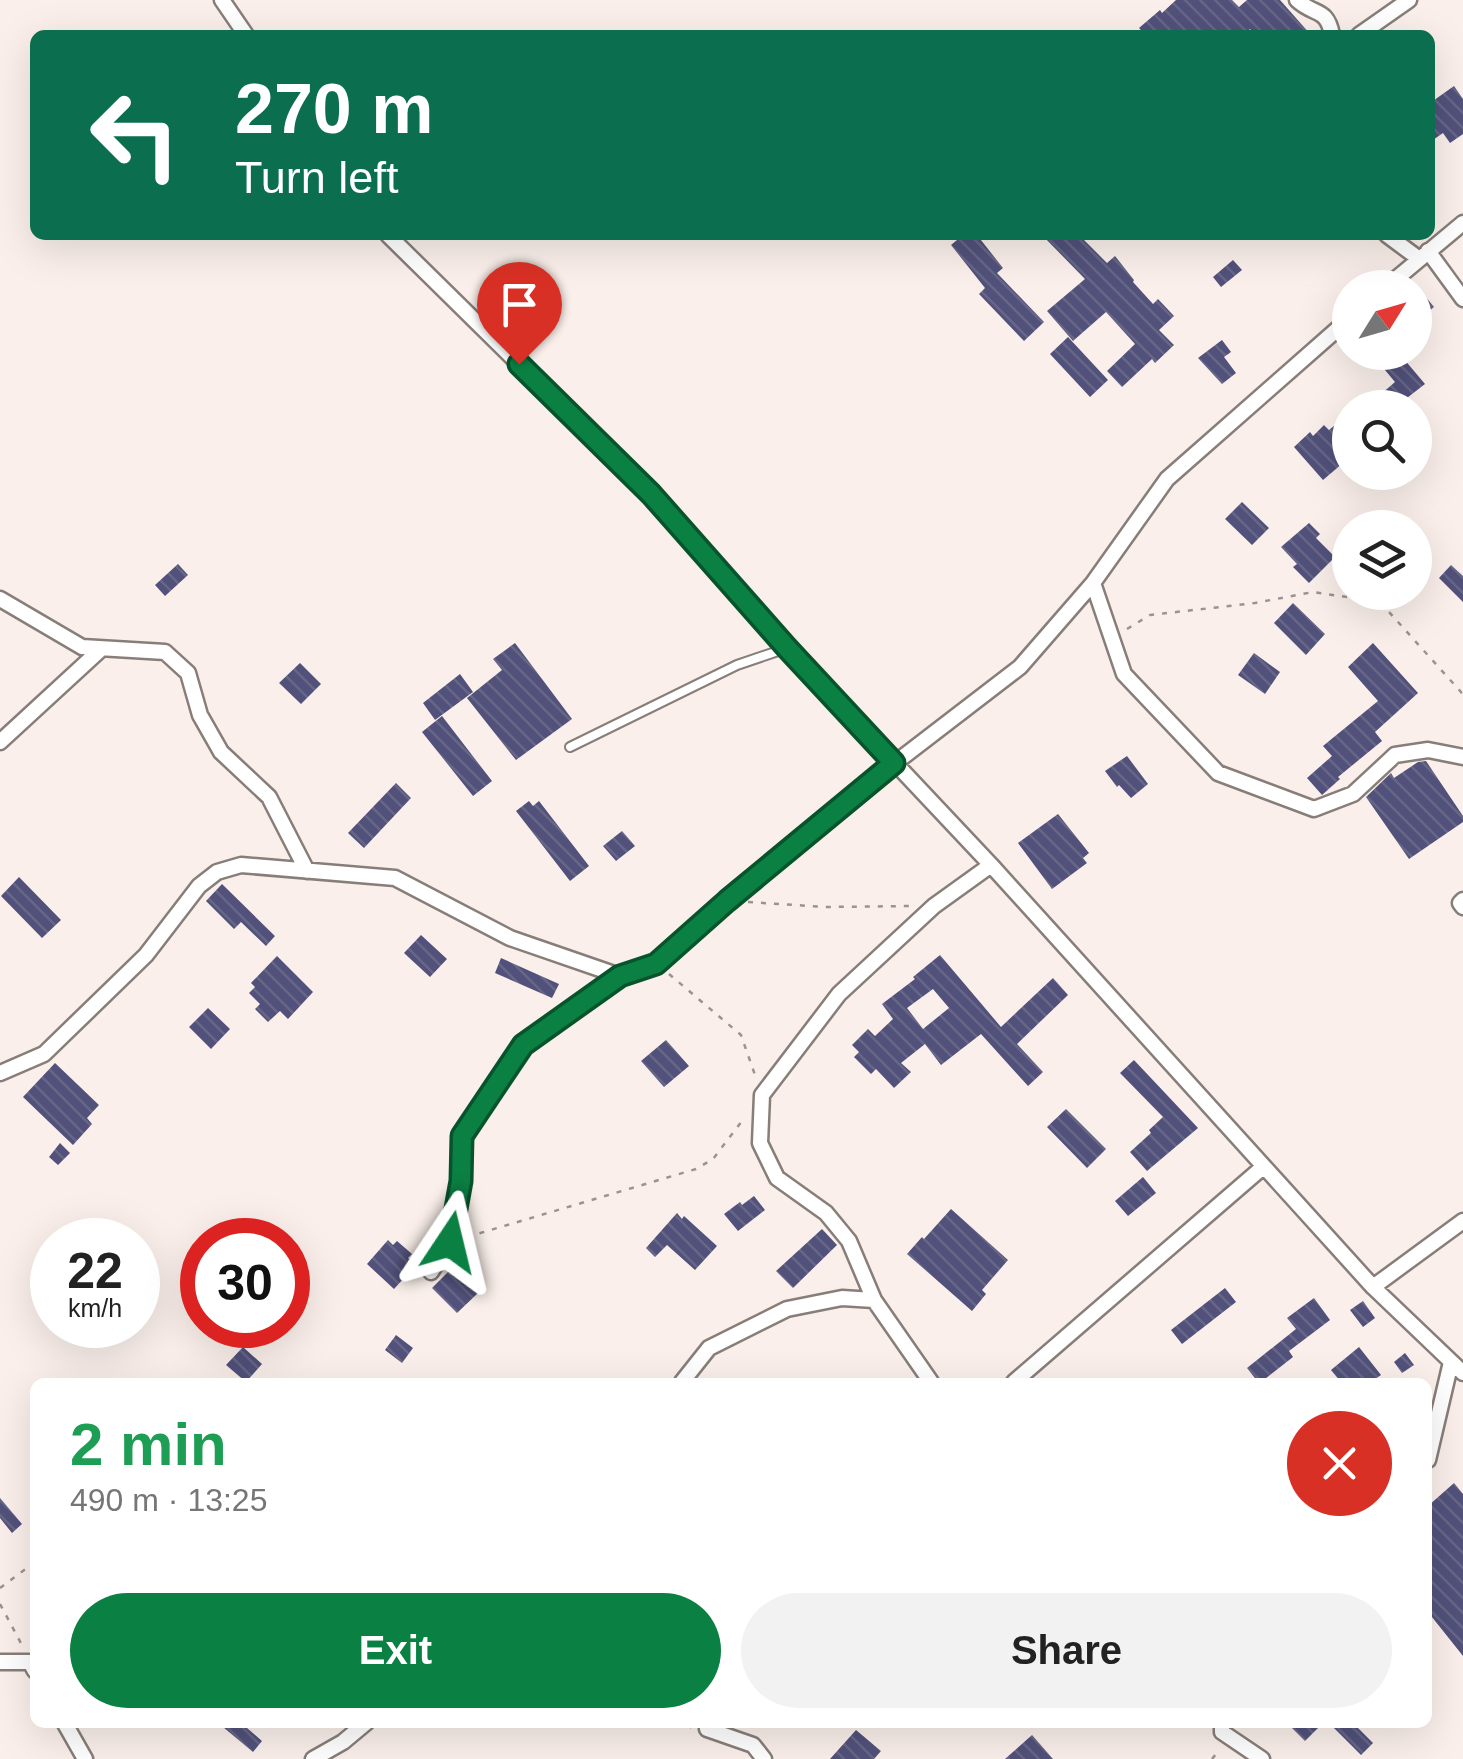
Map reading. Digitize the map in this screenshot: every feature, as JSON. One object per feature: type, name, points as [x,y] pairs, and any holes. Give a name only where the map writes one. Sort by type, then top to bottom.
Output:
[{"type":"street","points":[[222,0],[243,30]]},
{"type":"street","points":[[1297,0],[1306,9],[1324,14],[1331,30]]},
{"type":"street","points":[[1366,30],[1409,0]]},
{"type":"street","points":[[1405,270],[1463,224]]},
{"type":"street","points":[[393,240],[651,494],[787,648],[991,865],[1373,1287],[1463,1373]]},
{"type":"street","points":[[1396,240],[1423,254],[1463,299]]},
{"type":"street","points":[[431,1272],[450,1242],[461,1181],[462,1136],[523,1045],[620,976],[656,964],[894,763],[1020,667],[1093,583],[1167,479],[1332,334]]},
{"type":"street","points":[[1093,583],[1124,674],[1218,773],[1314,810],[1353,794],[1395,755],[1428,750],[1463,757]]},
{"type":"street","points":[[0,599],[82,647],[166,652],[188,673],[200,715],[221,752],[268,797],[308,871]]},
{"type":"street","points":[[0,742],[100,650]]},
{"type":"street","points":[[0,1073],[44,1054],[146,955],[198,886],[217,872],[242,865],[395,878],[510,938],[620,976]]},
{"type":"street","points":[[929,1378],[874,1300],[848,1240],[826,1213],[777,1178],[760,1143],[762,1095],[838,994],[934,906],[991,865]]},
{"type":"street","points":[[1019,1378],[1263,1167]]},
{"type":"street","points":[[1373,1287],[1463,1221]]},
{"type":"street","points":[[685,1378],[709,1348],[786,1309],[842,1298],[874,1300]]},
{"type":"street","points":[[1432,1443],[1451,1362]]},
{"type":"street","points":[[0,1662],[30,1666]]},
{"type":"street","points":[[67,1728],[85,1759]]},
{"type":"street","points":[[313,1759],[360,1728]]},
{"type":"street","points":[[708,1728],[753,1745],[764,1759]]},
{"type":"street","points":[[1222,1728],[1222,1732],[1262,1759]]},
{"type":"lane","points":[[570,747],[736,665],[787,648]]},
{"type":"path","points":[[1112,638],[1150,615],[1313,592],[1380,602],[1461,692],[1463,699]]},
{"type":"path","points":[[727,901],[825,907],[934,906]]},
{"type":"path","points":[[450,1242],[696,1169],[712,1160],[762,1095],[741,1035],[656,964]]},
{"type":"path","points":[[0,1588],[30,1566]]},
{"type":"path","points":[[0,1604],[30,1660]]},
{"type":"building","points":[[1176,0],[1232,0],[1239,7],[1247,0],[1280,0],[1307,30],[1139,28],[1160,10],[1162,13]]},
{"type":"building","points":[[1454,86],[1463,99],[1463,134],[1450,143],[1443,133],[1435,139],[1435,99]]},
{"type":"building","points":[[957,240],[981,240],[1003,268],[997,273],[1044,322],[1024,341],[979,294],[985,288],[951,245]]},
{"type":"building","points":[[1047,240],[1084,240],[1107,263],[1115,256],[1153,304],[1158,299],[1174,316],[1159,330],[1174,345],[1122,387],[1107,371],[1135,344],[1106,312],[1073,341],[1047,311],[1085,279]]},
{"type":"building","points":[[1233,260],[1242,270],[1221,287],[1213,277]]},
{"type":"building","points":[[1068,337],[1108,380],[1090,397],[1050,354]]},
{"type":"building","points":[[1222,340],[1231,352],[1224,357],[1236,373],[1222,384],[1198,358]]},
{"type":"building","points":[[1385,370],[1413,370],[1425,384],[1417,390],[1386,390],[1395,382]]},
{"type":"building","points":[[1324,425],[1329,430],[1332,428],[1332,472],[1323,480],[1294,447]]},
{"type":"building","points":[[1242,502],[1269,528],[1252,545],[1225,519]]},
{"type":"building","points":[[1309,523],[1320,534],[1316,538],[1332,554],[1332,560],[1309,583],[1281,547]]},
{"type":"building","points":[[178,564],[188,575],[165,596],[155,585]]},
{"type":"building","points":[[1451,565],[1463,576],[1463,602],[1439,578]]},
{"type":"building","points":[[1293,603],[1325,634],[1306,655],[1274,623]]},
{"type":"building","points":[[515,643],[572,719],[516,760],[467,698],[502,670],[493,659]]},
{"type":"building","points":[[1373,643],[1418,693],[1375,732],[1382,741],[1322,795],[1307,778],[1332,756],[1323,746],[1378,701],[1348,667]]},
{"type":"building","points":[[1254,653],[1280,672],[1265,694],[1238,675]]},
{"type":"building","points":[[300,663],[321,684],[301,704],[279,683]]},
{"type":"building","points":[[460,674],[473,692],[435,720],[423,703]]},
{"type":"building","points":[[442,716],[492,781],[473,796],[422,732]]},
{"type":"building","points":[[1127,756],[1148,784],[1131,798],[1105,771]]},
{"type":"building","points":[[1426,761],[1463,816],[1463,822],[1409,859],[1366,797],[1391,773],[1394,778]]},
{"type":"building","points":[[396,783],[411,798],[364,848],[348,833]]},
{"type":"building","points":[[529,801],[533,806],[539,801],[589,866],[570,881],[516,811]]},
{"type":"building","points":[[1058,814],[1089,853],[1083,858],[1087,863],[1052,889],[1018,843]]},
{"type":"building","points":[[622,831],[635,846],[616,861],[603,846]]},
{"type":"building","points":[[19,877],[61,920],[42,938],[1,896]]},
{"type":"building","points":[[222,884],[275,936],[266,946],[241,922],[234,929],[206,901]]},
{"type":"building","points":[[421,935],[447,959],[430,977],[404,953]]},
{"type":"building","points":[[940,955],[1001,1027],[1053,978],[1068,995],[1017,1044],[1043,1072],[1028,1086],[981,1034],[941,1065],[925,1044],[901,1063],[911,1072],[894,1088],[876,1069],[871,1074],[854,1057],[859,1052],[852,1045],[868,1029],[875,1036],[893,1019],[882,1004]],"holes":[[[933,989],[949,1008],[923,1029],[907,1008]]]},
{"type":"building","points":[[277,956],[313,992],[288,1019],[280,1011],[268,1022],[255,1009],[260,1004],[249,993],[255,987],[251,983]]},
{"type":"building","points":[[501,958],[559,984],[552,998],[495,973]]},
{"type":"building","points":[[208,1008],[230,1029],[211,1049],[189,1027]]},
{"type":"building","points":[[666,1040],[689,1066],[664,1087],[641,1061]]},
{"type":"building","points":[[1134,1060],[1198,1128],[1147,1171],[1130,1152],[1163,1117],[1120,1073]]},
{"type":"building","points":[[55,1063],[99,1105],[87,1118],[92,1124],[73,1145],[23,1097]]},
{"type":"building","points":[[1066,1109],[1106,1149],[1087,1168],[1047,1127]]},
{"type":"building","points":[[60,1143],[70,1153],[58,1165],[49,1157]]},
{"type":"building","points":[[1143,1177],[1156,1193],[1128,1216],[1115,1201]]},
{"type":"building","points":[[754,1196],[765,1210],[738,1231],[724,1214]]},
{"type":"building","points":[[951,1209],[1008,1260],[982,1290],[986,1294],[972,1311],[907,1254]]},
{"type":"building","points":[[677,1213],[717,1246],[695,1270],[667,1245],[655,1257],[646,1248]]},
{"type":"building","points":[[822,1229],[837,1245],[793,1288],[776,1271]]},
{"type":"building","points":[[388,1240],[393,1245],[397,1241],[412,1254],[408,1258],[416,1265],[394,1289],[367,1264]]},
{"type":"building","points":[[453,1267],[458,1272],[462,1268],[477,1284],[473,1288],[478,1293],[457,1313],[432,1288]]},
{"type":"building","points":[[1225,1288],[1236,1302],[1182,1344],[1171,1330]]},
{"type":"building","points":[[1314,1298],[1330,1320],[1289,1351],[1293,1357],[1266,1378],[1255,1378],[1247,1368],[1296,1329],[1287,1318]]},
{"type":"building","points":[[1363,1301],[1375,1318],[1363,1327],[1350,1310]]},
{"type":"building","points":[[396,1335],[413,1348],[402,1363],[385,1350]]},
{"type":"building","points":[[1359,1347],[1381,1375],[1338,1378],[1331,1370]]},
{"type":"building","points":[[244,1348],[262,1364],[250,1378],[241,1378],[226,1365]]},
{"type":"building","points":[[1405,1353],[1414,1365],[1402,1373],[1394,1362]]},
{"type":"building","points":[[1454,1483],[1463,1494],[1463,1656],[1432,1617],[1432,1502]]},
{"type":"building","points":[[0,1498],[22,1524],[12,1533],[0,1518]]},
{"type":"building","points":[[224,1728],[247,1728],[262,1741],[253,1752]]},
{"type":"building","points":[[1292,1728],[1318,1728],[1305,1741]]},
{"type":"building","points":[[1334,1728],[1358,1728],[1373,1743],[1361,1755]]},
{"type":"building","points":[[856,1730],[881,1751],[874,1759],[830,1759]]},
{"type":"building","points":[[1032,1735],[1053,1759],[1005,1759]]},
{"type":"route","points":[[450,1242],[461,1181],[462,1136],[523,1045],[620,976],[656,964],[894,763],[651,494],[519,364]]}]
